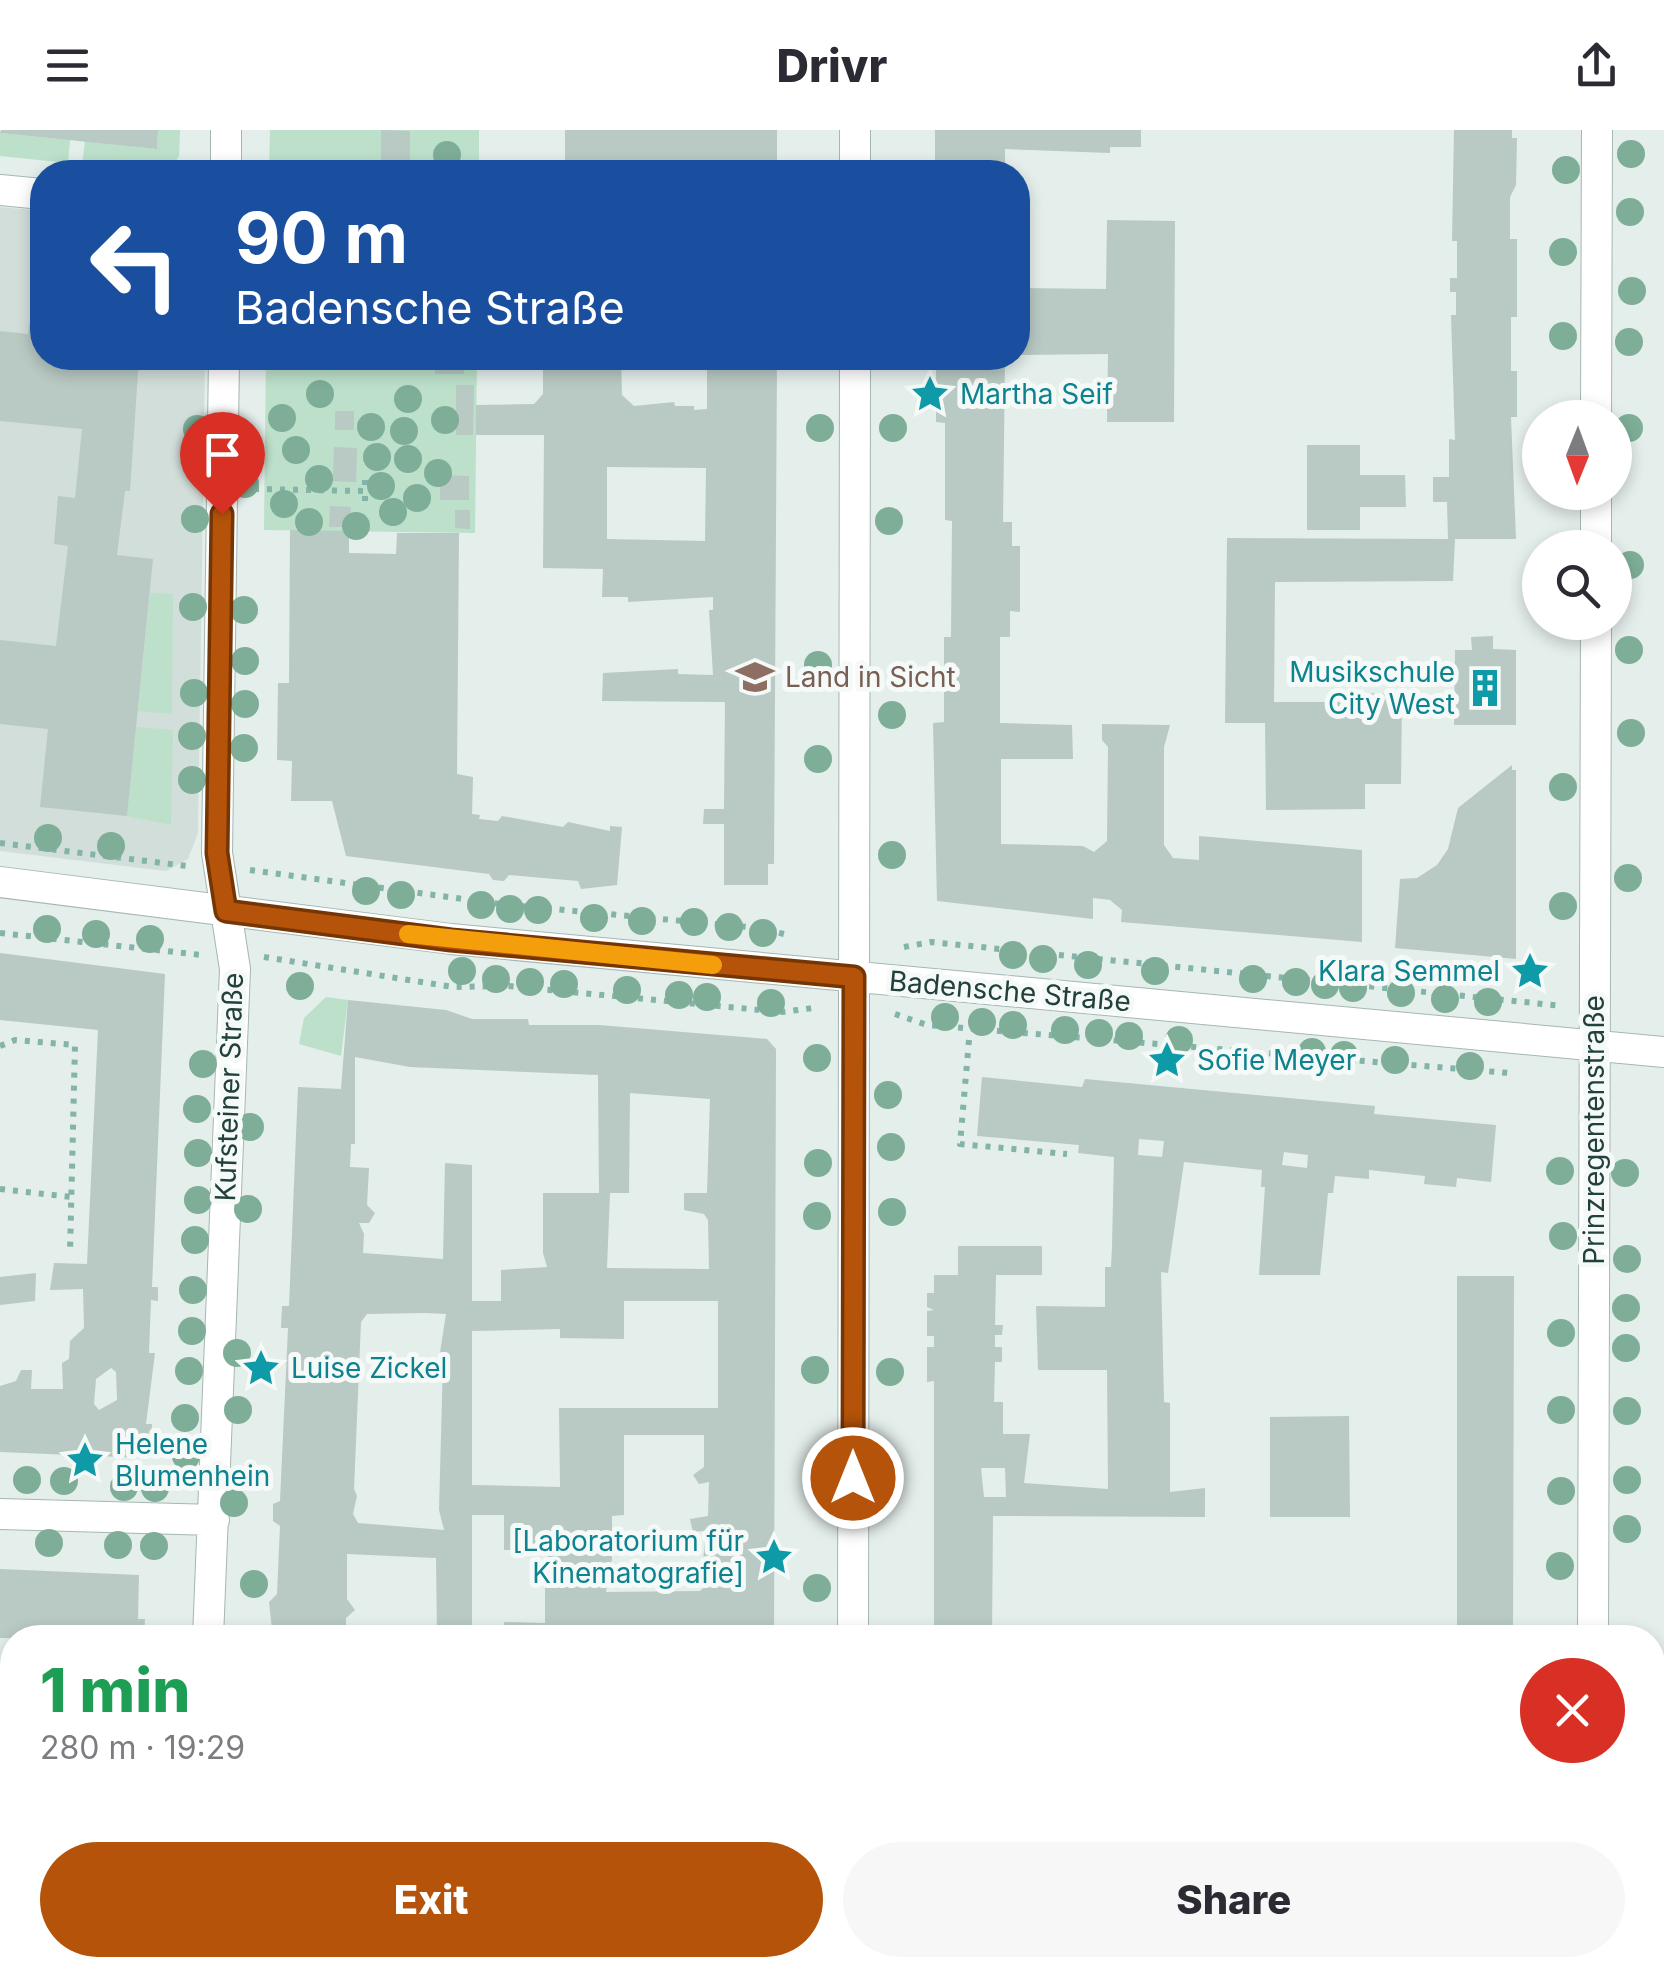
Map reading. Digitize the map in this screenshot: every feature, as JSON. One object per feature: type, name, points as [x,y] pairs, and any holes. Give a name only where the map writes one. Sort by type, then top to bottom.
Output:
[{"type":"street","points":[[226,130],[226,160]]},
{"type":"street","points":[[855,130],[855,160]]},
{"type":"street","points":[[1596,400],[1597,130]]},
{"type":"street","points":[[0,190],[30,193]]},
{"type":"street","name":"Kufsteiner Straße","points":[[209,1625],[235,969],[217,853],[224,370]]},
{"type":"street","points":[[853,1625],[855,370]]},
{"type":"street","name":"Prinzregentenstraße","points":[[1593,1625],[1596,640]]},
{"type":"street","name":"Badensche Straße","points":[[0,882],[451,940],[1664,1052]]},
{"type":"street","points":[[0,1514],[214,1520]]},
{"type":"path","points":[[365,475],[365,502]]},
{"type":"path","points":[[254,490],[365,492]]},
{"type":"path","points":[[0,843],[178,866]]},
{"type":"path","points":[[244,870],[500,904],[758,928],[802,938]]},
{"type":"path","points":[[0,933],[156,953],[208,955]]},
{"type":"path","points":[[895,948],[931,942],[1534,1002]]},
{"type":"path","points":[[268,957],[453,987],[508,986],[782,1012],[826,1008]]},
{"type":"path","points":[[888,1013],[928,1025],[1523,1074]]},
{"type":"path","points":[[0,1046],[15,1040],[76,1045],[70,1252]]},
{"type":"path","points":[[968,1040],[960,1144],[1067,1154]]},
{"type":"path","points":[[0,1189],[71,1197]]},
{"type":"shaded area","points":[[0,207],[30,210],[30,370],[205,370],[198,833],[188,859],[166,871],[0,851]]},
{"type":"green space","points":[[158,130],[180,130],[176,160],[83,160],[85,141],[157,149]]},
{"type":"green space","points":[[270,130],[479,130],[479,160],[269,160]]},
{"type":"green space","points":[[0,133],[70,140],[68,160],[0,156]]},
{"type":"green space","points":[[266,370],[477,370],[475,533],[264,530]]},
{"type":"green space","points":[[150,593],[173,594],[172,714],[138,711]]},
{"type":"green space","points":[[136,727],[173,730],[171,825],[127,816]]},
{"type":"green space","points":[[326,997],[348,1000],[341,1056],[299,1044],[304,1018]]},
{"type":"building","points":[[158,130],[157,149],[0,133]]},
{"type":"building","points":[[381,130],[410,131],[410,160],[381,160]]},
{"type":"building","points":[[565,130],[777,130],[777,160],[565,160]]},
{"type":"building","points":[[935,130],[1141,130],[1141,147],[1110,147],[1110,153],[1005,149],[1005,160],[935,160]]},
{"type":"building","points":[[1454,130],[1512,130],[1512,138],[1517,138],[1516,185],[1510,197],[1510,239],[1517,239],[1517,317],[1511,317],[1511,371],[1517,371],[1517,417],[1511,417],[1516,539],[1455,539],[1453,581],[1275,582],[1274,702],[1364,702],[1364,693],[1402,694],[1401,784],[1365,784],[1365,809],[1266,810],[1265,723],[1225,723],[1227,538],[1448,539],[1447,502],[1433,502],[1433,477],[1449,477],[1449,439],[1455,440],[1451,315],[1456,315],[1456,292],[1450,292],[1450,278],[1457,278],[1457,241],[1452,241]]},
{"type":"building","points":[[1107,220],[1175,221],[1174,422],[1107,422],[1108,354],[1030,355],[1030,288],[1106,289]]},
{"type":"building","points":[[29,324],[30,370],[138,370],[130,491],[125,491],[117,555],[153,559],[127,816],[40,807],[48,729],[0,724],[0,640],[56,646],[68,546],[54,544],[58,496],[75,498],[82,429],[0,421],[0,331],[28,334]]},
{"type":"building","points":[[435,370],[464,370],[464,374],[435,374]]},
{"type":"building","points":[[543,370],[621,370],[622,395],[634,406],[674,402],[675,406],[707,409],[707,370],[777,370],[774,864],[768,864],[768,885],[724,885],[724,824],[703,824],[704,809],[724,809],[725,702],[602,701],[603,673],[678,669],[678,674],[713,675],[709,610],[713,610],[713,597],[628,602],[628,597],[602,597],[603,569],[543,568],[544,435],[476,435],[476,405],[534,404],[543,394]],"holes":[[[607,467],[706,468],[705,541],[607,539]]]},
{"type":"building","points":[[936,370],[1005,370],[1003,522],[1012,522],[1012,546],[1020,546],[1020,612],[1010,611],[1010,637],[1000,637],[1000,723],[1072,725],[1073,759],[1001,759],[1001,844],[1083,846],[1094,852],[1107,841],[1108,747],[1102,740],[1102,724],[1170,725],[1164,747],[1164,845],[1173,858],[1199,860],[1199,836],[1362,850],[1362,942],[1121,922],[1122,910],[1110,900],[1093,898],[1093,919],[937,901],[933,723],[944,722],[944,637],[951,637],[952,521],[945,520],[945,423],[936,422]]},
{"type":"building","points":[[456,385],[474,385],[473,435],[456,435]]},
{"type":"building","points":[[335,411],[354,411],[354,430],[335,430]]},
{"type":"building","points":[[1307,445],[1360,445],[1360,475],[1405,475],[1406,507],[1360,507],[1360,530],[1307,530]]},
{"type":"building","points":[[334,447],[357,448],[356,482],[333,481]]},
{"type":"building","points":[[440,475],[469,476],[469,500],[440,500]]},
{"type":"building","points":[[330,506],[351,507],[350,527],[329,527]]},
{"type":"building","points":[[455,510],[470,510],[470,529],[455,528]]},
{"type":"building","points":[[290,530],[349,531],[349,553],[396,554],[397,533],[459,533],[457,774],[473,777],[472,814],[480,815],[479,819],[498,821],[502,816],[563,827],[568,822],[610,831],[610,826],[622,827],[617,885],[581,889],[578,881],[509,875],[504,881],[493,880],[489,874],[346,856],[332,801],[291,801],[292,761],[277,760],[278,683],[289,683]]},
{"type":"building","name":"Musikschule City West","points":[[1493,636],[1493,649],[1516,650],[1516,725],[1454,725],[1455,650],[1472,650],[1471,637]]},
{"type":"building","points":[[1512,765],[1512,770],[1516,770],[1516,959],[1395,948],[1400,879],[1417,878],[1437,865],[1448,849],[1458,808]]},
{"type":"building","points":[[0,953],[165,974],[152,1287],[158,1287],[158,1301],[151,1300],[149,1353],[155,1353],[146,1424],[152,1424],[150,1456],[145,1458],[0,1452],[0,1386],[16,1381],[21,1370],[32,1370],[31,1389],[63,1389],[62,1363],[69,1359],[70,1341],[84,1328],[83,1289],[50,1290],[54,1263],[87,1264],[98,1030],[0,1020]],"holes":[[[111,1368],[116,1372],[117,1400],[99,1410],[94,1404],[96,1379]]]},
{"type":"building","points":[[348,1000],[446,1010],[472,1019],[528,1019],[529,1025],[599,1025],[767,1039],[776,1049],[774,1625],[504,1625],[545,1623],[545,1562],[551,1550],[547,1541],[528,1550],[504,1550],[504,1515],[472,1515],[472,1625],[437,1625],[436,1558],[347,1554],[347,1599],[355,1610],[346,1618],[346,1625],[272,1625],[269,1602],[277,1594],[280,1526],[273,1521],[273,1504],[280,1501],[288,1328],[281,1328],[282,1306],[289,1306],[298,1087],[341,1089]],"holes":[[[355,1057],[410,1067],[598,1075],[599,1193],[543,1193],[543,1253],[547,1267],[501,1270],[501,1301],[472,1301],[472,1165],[445,1163],[443,1259],[363,1253],[364,1234],[359,1223],[369,1223],[375,1213],[367,1205],[369,1168],[350,1167],[351,1144],[355,1144]],[[630,1093],[710,1099],[707,1193],[684,1193],[684,1210],[704,1214],[708,1220],[709,1269],[607,1268],[610,1193],[629,1193]],[[624,1301],[718,1301],[718,1408],[559,1408],[560,1487],[472,1485],[472,1331],[560,1329],[560,1338],[624,1339]],[[367,1314],[446,1314],[439,1359],[443,1362],[439,1510],[444,1530],[358,1523],[353,1514],[357,1496],[354,1489],[361,1322]],[[624,1435],[704,1435],[704,1467],[693,1475],[699,1484],[709,1482],[708,1516],[690,1519],[693,1532],[703,1531],[702,1572],[707,1573],[707,1584],[700,1591],[606,1592],[612,1559],[612,1516],[624,1515]]]},
{"type":"building","points":[[982,1077],[1082,1087],[1085,1079],[1375,1106],[1374,1114],[1496,1125],[1491,1182],[1457,1178],[1456,1187],[1424,1184],[1425,1176],[1369,1170],[1369,1179],[1335,1176],[1333,1193],[1328,1193],[1320,1275],[1259,1275],[1265,1187],[1261,1187],[1262,1170],[1184,1162],[1168,1273],[1161,1272],[1164,1402],[1170,1403],[1170,1492],[1205,1488],[1205,1517],[993,1516],[992,1625],[934,1625],[934,1381],[927,1382],[927,1347],[934,1347],[934,1336],[927,1336],[927,1311],[934,1310],[927,1307],[927,1293],[934,1293],[934,1275],[958,1275],[958,1246],[1042,1246],[1042,1275],[996,1275],[995,1325],[1003,1325],[1002,1335],[995,1335],[995,1347],[1002,1347],[1002,1362],[995,1362],[994,1402],[1003,1402],[1003,1434],[1030,1434],[1024,1483],[1108,1489],[1107,1370],[1038,1370],[1036,1306],[1105,1307],[1105,1267],[1111,1267],[1114,1157],[1078,1153],[1079,1145],[977,1136]],"holes":[[[1139,1139],[1164,1141],[1162,1157],[1138,1155]],[[1284,1152],[1308,1155],[1307,1168],[1282,1165]],[[981,1468],[1005,1468],[1006,1497],[984,1497]]]},
{"type":"building","points":[[36,1273],[35,1301],[0,1305],[0,1277]]},
{"type":"building","points":[[1457,1276],[1514,1276],[1513,1625],[1457,1625]]},
{"type":"building","points":[[1349,1416],[1350,1517],[1270,1517],[1270,1417]]},
{"type":"building","points":[[0,1569],[139,1575],[138,1619],[145,1619],[145,1625],[0,1625]]},
{"type":"slow traffic","points":[[408,934],[713,965]]},
{"type":"place","name":"Martha Seif","points":[[930,394]]},
{"type":"place","name":"Land in Sicht","points":[[755,677]]},
{"type":"place","name":"Musikschule City West","points":[[1485,688]]},
{"type":"place","name":"Klara Semmel","points":[[1530,971]]},
{"type":"place","name":"Sofie Meyer","points":[[1167,1060]]},
{"type":"place","name":"Luise Zickel","points":[[261,1368]]},
{"type":"place","name":"Helene Blumenhein","points":[[85,1460]]},
{"type":"place","name":"[Laboratorium für Kinematografie]","points":[[774,1557]]},
{"type":"route","points":[[222,514],[217,853],[226,911],[451,940],[854,977],[853,1478]]}]
